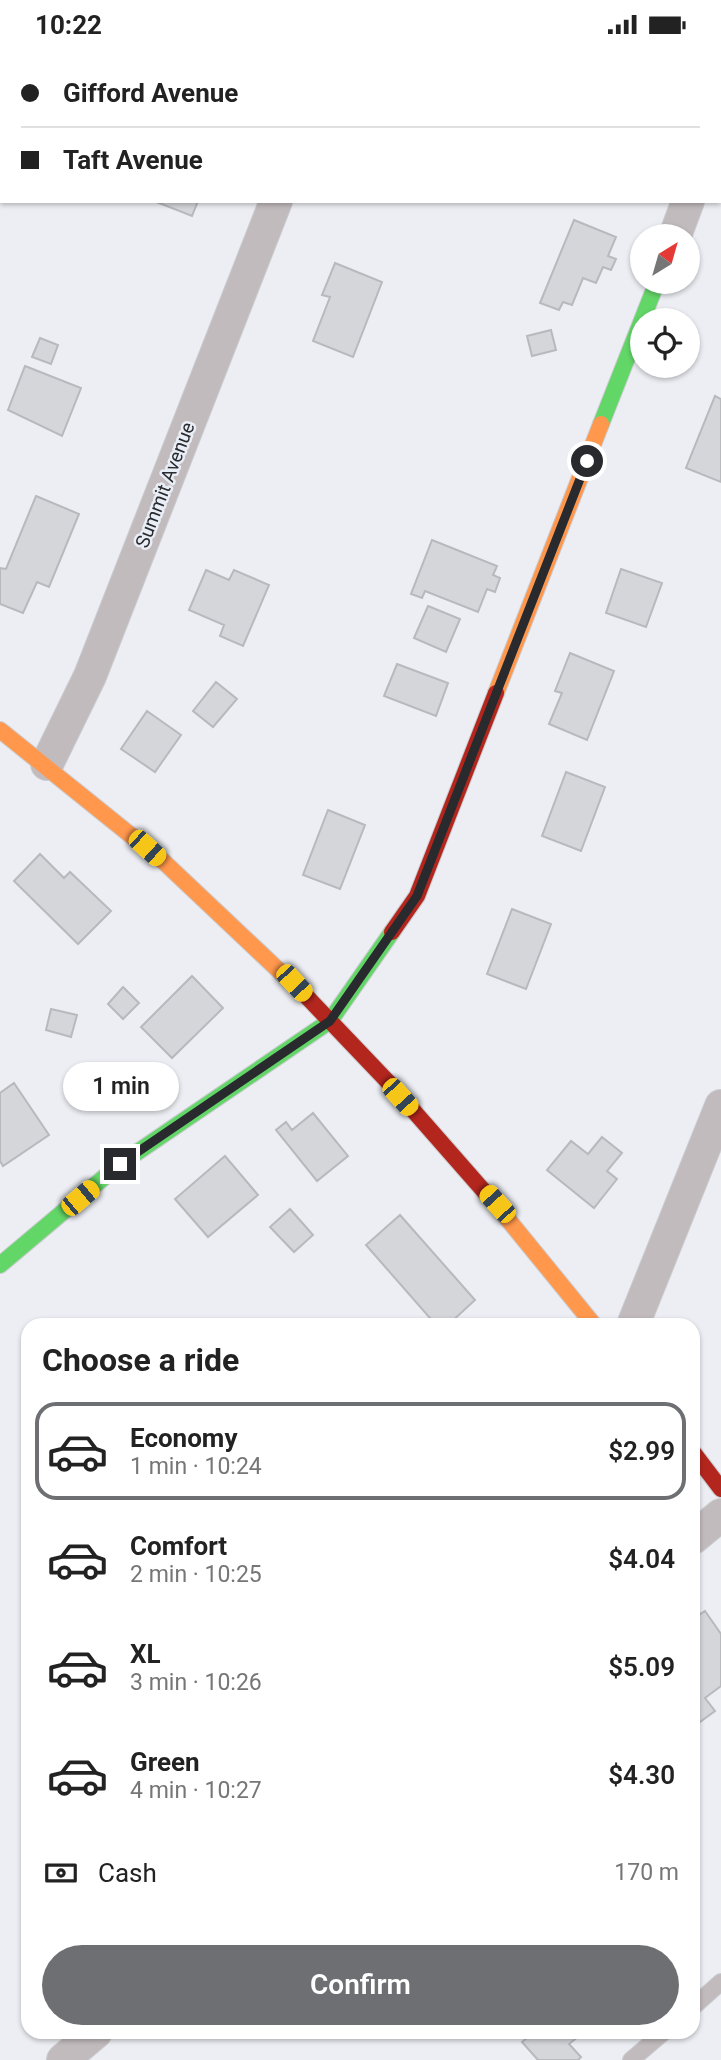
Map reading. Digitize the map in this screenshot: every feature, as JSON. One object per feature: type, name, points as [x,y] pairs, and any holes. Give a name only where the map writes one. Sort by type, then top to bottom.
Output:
[{"type":"street","name":"Summit Avenue","points":[[47,765],[90,676],[275,203]]},
{"type":"street","points":[[679,224],[687,203]]},
{"type":"street","points":[[0,1265],[120,1164],[330,1021],[417,896],[652,294]]},
{"type":"street","points":[[0,730],[127,830],[246,936],[330,1021],[511,1219],[589,1318]]},
{"type":"street","points":[[636,1318],[721,1106]]},
{"type":"street","points":[[700,1461],[721,1489]]},
{"type":"street","points":[[700,1532],[721,1515]]},
{"type":"street","points":[[63,2060],[88,2039]]},
{"type":"lane","points":[[700,2001],[721,1982]]},
{"type":"lane","points":[[631,2060],[656,2039]]},
{"type":"building","points":[[159,203],[197,203],[192,216]]},
{"type":"building","points":[[574,220],[616,237],[608,256],[616,259],[611,270],[603,267],[596,283],[583,278],[572,305],[563,302],[559,310],[540,303]]},
{"type":"building","points":[[335,263],[382,282],[353,357],[313,341],[330,297],[322,295]]},
{"type":"building","points":[[551,330],[556,350],[532,356],[527,336]]},
{"type":"building","points":[[40,338],[58,345],[51,364],[32,357]]},
{"type":"building","points":[[25,366],[81,388],[62,436],[8,410]]},
{"type":"building","points":[[715,396],[721,399],[721,482],[686,468]]},
{"type":"building","points":[[36,496],[79,514],[49,587],[37,582],[23,613],[0,604],[0,568],[6,569]]},
{"type":"building","points":[[432,540],[497,566],[493,575],[500,578],[495,592],[487,589],[478,612],[425,591],[422,598],[411,594]]},
{"type":"building","points":[[621,569],[662,583],[646,627],[606,613]]},
{"type":"building","points":[[206,570],[229,580],[234,570],[269,585],[243,646],[220,636],[224,625],[189,610]]},
{"type":"building","points":[[428,606],[460,619],[446,652],[414,638]]},
{"type":"building","points":[[570,653],[614,671],[587,740],[549,724],[562,693],[555,691]]},
{"type":"building","points":[[397,664],[448,683],[436,716],[384,696]]},
{"type":"building","points":[[216,682],[237,699],[213,727],[193,711]]},
{"type":"building","points":[[147,711],[181,735],[155,772],[121,749]]},
{"type":"building","points":[[566,772],[605,787],[581,851],[542,836]]},
{"type":"building","points":[[328,810],[365,825],[340,889],[303,875]]},
{"type":"building","points":[[40,854],[64,878],[70,872],[111,911],[78,944],[14,881]]},
{"type":"building","points":[[512,909],[551,924],[526,989],[487,974]]},
{"type":"building","points":[[192,976],[223,1008],[172,1058],[141,1027]]},
{"type":"building","points":[[123,987],[139,1003],[123,1019],[108,1004]]},
{"type":"building","points":[[51,1009],[77,1015],[71,1037],[46,1030]]},
{"type":"building","points":[[14,1083],[49,1135],[3,1166],[0,1161],[0,1093]]},
{"type":"building","points":[[313,1113],[348,1156],[317,1181],[276,1130],[286,1122],[292,1130]]},
{"type":"building","points":[[602,1137],[622,1153],[607,1171],[617,1179],[594,1208],[547,1170],[571,1141],[588,1154]]},
{"type":"building","points":[[225,1156],[258,1195],[208,1237],[175,1199]]},
{"type":"building","points":[[290,1209],[313,1235],[294,1252],[270,1227]]},
{"type":"building","points":[[400,1215],[475,1300],[456,1318],[430,1318],[366,1245]]},
{"type":"building","points":[[705,1611],[721,1634],[721,1686],[705,1698],[715,1711],[700,1722],[700,1614]]},
{"type":"building","points":[[526,2039],[575,2039],[569,2044],[581,2057],[578,2060],[538,2060],[522,2042]]},
{"type":"traffic: fast","points":[[601,424],[652,294]]},
{"type":"traffic: fast","points":[[0,1265],[120,1164],[330,1021],[392,932]]},
{"type":"traffic: slow","points":[[496,693],[601,424]]},
{"type":"traffic: slow","points":[[0,730],[164,862],[308,998]]},
{"type":"traffic: slow","points":[[497,1206],[588,1318]]},
{"type":"traffic: jam","points":[[392,932],[417,896],[496,693]]},
{"type":"traffic: jam","points":[[308,998],[390,1084],[497,1206]]},
{"type":"traffic: jam","points":[[700,1461],[721,1489]]},
{"type":"route","points":[[120,1164],[330,1021],[417,896],[587,461]]}]
